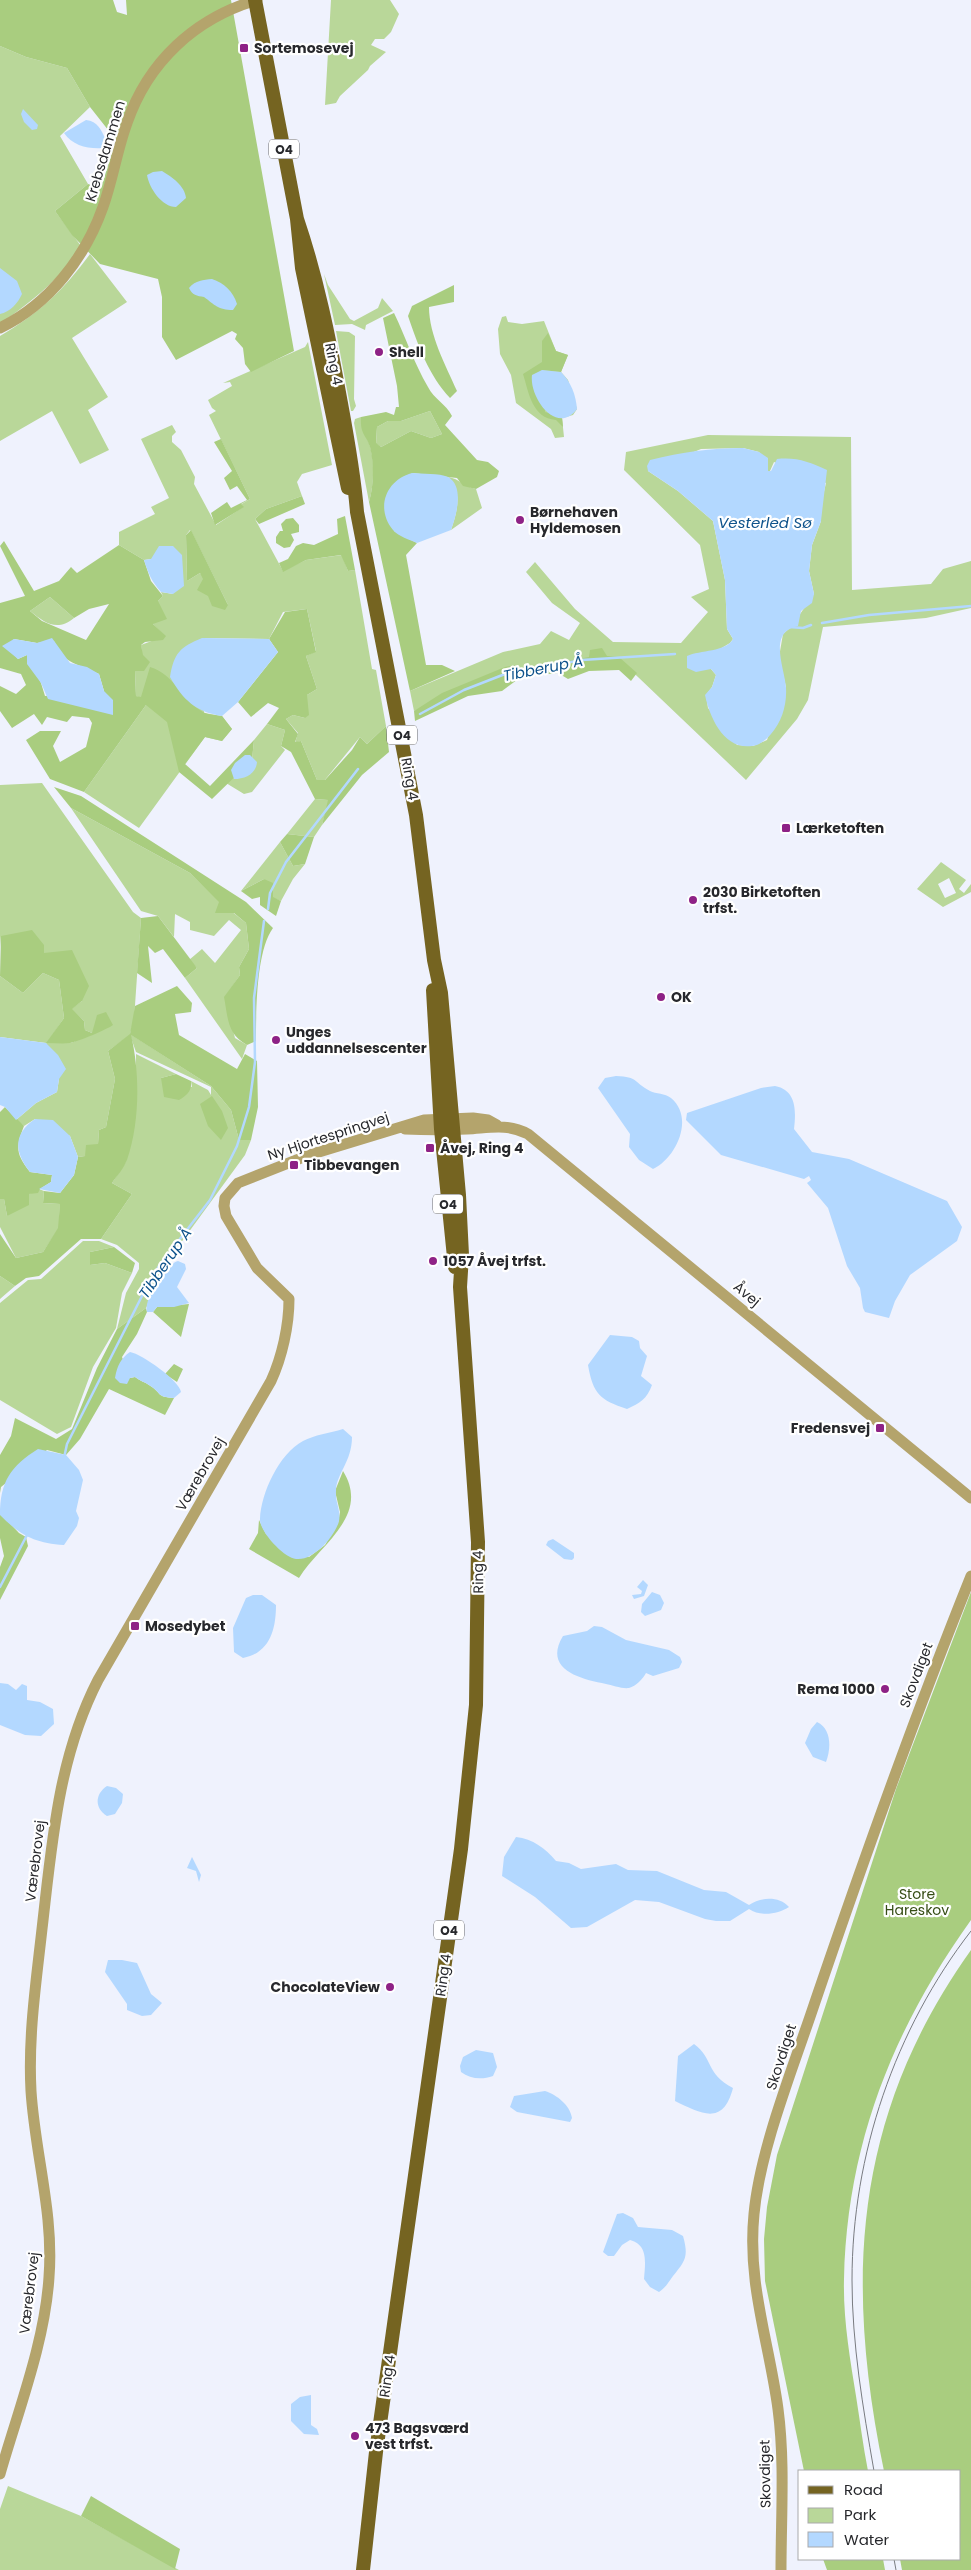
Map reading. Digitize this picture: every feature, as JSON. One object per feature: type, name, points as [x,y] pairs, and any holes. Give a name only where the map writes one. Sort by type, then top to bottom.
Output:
[{"type":"main road","name":"Ring 4","points":[[256,0],[297,219],[313,267],[326,321],[355,476],[357,512],[416,815],[434,960],[433,995],[462,1255],[460,1287],[478,1542],[476,1706],[462,1840],[376,2452],[363,2570]]},
{"type":"street","name":"Krebsdammen","points":[[0,328],[38,304],[61,281],[91,237],[104,206],[127,123],[146,82],[167,53],[204,22],[240,5],[256,0]]},
{"type":"street","name":"Ny Hjortespringvej","points":[[289,1299],[257,1268],[226,1216],[224,1206],[226,1198],[238,1183],[309,1155],[424,1120],[447,1124]]},
{"type":"street","name":"Åvej","points":[[447,1124],[497,1125],[520,1129],[538,1141],[971,1498]]},
{"type":"street","name":"Værebrovej","points":[[0,2474],[40,2334],[49,2278],[50,2231],[31,2094],[30,2057],[48,1871],[62,1775],[79,1720],[98,1680],[271,1381],[279,1361],[289,1312],[289,1299]]},
{"type":"street","name":"Skovdiget","points":[[782,2570],[778,2414],[772,2370],[754,2282],[752,2250],[754,2212],[771,2137],[848,1906],[896,1768],[971,1576]]},
{"type":"green space","points":[[0,0],[113,0],[117,12],[127,15],[126,0],[231,0],[294,351],[251,372],[245,364],[243,348],[235,339],[237,334],[232,331],[176,360],[162,337],[162,297],[158,279],[100,264],[72,235],[55,211],[88,184],[101,188],[116,140],[90,107],[67,68],[26,57],[0,46]]},
{"type":"green space","points":[[331,0],[390,0],[399,14],[391,32],[384,39],[375,39],[371,45],[386,52],[340,96],[336,103],[325,105]]},
{"type":"green space","points":[[0,46],[26,57],[67,68],[90,107],[60,136],[88,184],[55,211],[81,246],[64,270],[54,280],[0,324]]},
{"type":"green space","points":[[90,254],[127,302],[72,338],[108,397],[88,410],[109,450],[80,464],[52,411],[0,441],[0,336],[27,319],[60,290]]},
{"type":"green space","points":[[324,274],[328,285],[350,319],[354,321],[378,308],[382,298],[393,311],[366,325],[365,330],[352,324],[335,325]]},
{"type":"green space","points":[[454,285],[454,302],[429,307],[435,339],[457,391],[450,398],[430,370],[408,316],[412,306]]},
{"type":"green space","points":[[394,313],[418,369],[428,387],[452,416],[445,425],[477,460],[488,462],[499,471],[497,477],[476,489],[463,486],[457,478],[412,473],[394,531],[417,543],[406,555],[426,665],[442,665],[455,671],[410,691],[369,502],[373,481],[372,460],[370,447],[362,431],[361,423],[361,417],[386,412],[394,415],[396,407],[399,407],[397,386],[383,318]],"holes":[[[430,411],[442,434],[431,438],[411,431],[381,447],[376,443],[377,427],[388,421],[401,421]]]},
{"type":"green space","points":[[506,316],[508,322],[522,324],[544,321],[556,351],[568,355],[561,372],[568,380],[577,409],[573,415],[562,418],[564,437],[555,438],[551,429],[516,403],[511,375],[500,354],[498,329],[502,317]]},
{"type":"green space","points":[[336,331],[349,332],[355,336],[354,399],[356,406],[353,411],[351,411]]},
{"type":"green space","points":[[548,333],[556,351],[568,355],[561,372],[542,370],[545,412],[562,417],[563,427],[556,420],[542,415],[537,410],[523,374],[542,362],[542,341]]},
{"type":"green space","points":[[308,342],[332,465],[302,474],[297,482],[302,496],[266,509],[255,519],[283,571],[306,560],[342,555],[348,571],[355,570],[372,669],[376,670],[386,726],[367,744],[360,737],[324,781],[317,780],[301,741],[295,743],[298,733],[286,719],[293,715],[305,718],[307,695],[317,689],[306,656],[316,651],[307,609],[283,612],[269,639],[202,638],[204,713],[222,716],[232,729],[222,741],[205,737],[139,828],[84,792],[146,705],[141,698],[136,696],[135,671],[142,655],[141,645],[165,636],[153,624],[158,601],[163,596],[161,592],[173,594],[151,559],[144,560],[119,545],[119,532],[155,514],[151,507],[169,498],[141,439],[172,425],[176,432],[172,436],[172,442],[181,450],[195,477],[194,484],[216,525],[243,507],[240,505],[250,499],[209,415],[216,411],[208,400],[232,386],[230,382],[223,383],[305,347]],"holes":[[[191,531],[228,605],[200,573],[187,581],[186,535]]]},
{"type":"green space","points":[[430,411],[442,434],[431,438],[411,431],[381,447],[376,444],[377,427],[388,421],[401,421]]},
{"type":"green space","points":[[361,417],[362,427],[371,450],[373,465],[373,480],[369,502],[354,423],[355,419]]},
{"type":"green space","points":[[708,435],[851,437],[852,590],[931,584],[943,569],[971,561],[971,608],[926,618],[823,627],[808,700],[797,719],[746,780],[617,657],[468,688],[414,711],[410,691],[503,652],[540,644],[551,631],[569,640],[580,623],[552,603],[526,572],[535,562],[575,609],[613,642],[681,643],[708,612],[691,597],[709,589],[700,545],[624,470],[626,452]],"holes":[[[743,448],[759,452],[768,471],[770,471],[774,462],[826,483],[820,509],[821,521],[812,545],[809,571],[814,594],[791,627],[783,634],[779,657],[786,687],[767,740],[753,746],[737,745],[708,708],[706,695],[712,687],[716,675],[711,669],[720,649],[733,639],[727,629],[725,580],[713,521],[678,491],[648,471],[701,449]]]},
{"type":"green space","points":[[221,439],[250,499],[241,504],[244,507],[215,525],[211,513],[227,502],[231,508],[247,500],[237,486],[230,490],[224,478],[232,471],[214,442]]},
{"type":"green space","points":[[448,477],[476,489],[482,508],[451,530],[457,509],[457,496],[456,489]]},
{"type":"green space","points":[[302,496],[305,504],[259,524],[255,519],[266,509]]},
{"type":"green space","points":[[345,516],[355,570],[348,571],[341,555],[306,560],[283,572],[279,563],[288,559],[296,546],[303,543],[314,545],[338,534],[337,519]]},
{"type":"green space","points":[[293,518],[299,525],[299,532],[291,534],[294,540],[290,547],[284,548],[276,543],[276,537],[280,531],[283,531],[281,524],[286,519]]},
{"type":"green space","points":[[191,530],[228,605],[225,610],[212,606],[208,596],[197,590],[203,579],[200,573],[187,581],[186,535]]},
{"type":"green space","points":[[4,541],[34,591],[59,581],[71,567],[77,573],[119,545],[144,560],[151,581],[163,596],[158,601],[167,619],[153,624],[166,636],[163,640],[145,642],[141,645],[143,655],[150,662],[144,671],[135,671],[136,696],[141,697],[150,667],[165,675],[189,701],[203,712],[222,716],[232,729],[222,741],[205,737],[185,764],[210,786],[254,740],[252,760],[212,799],[179,772],[167,722],[146,705],[84,792],[50,779],[26,740],[40,731],[61,731],[53,746],[60,762],[86,747],[92,723],[89,718],[72,716],[67,722],[47,717],[42,725],[34,714],[12,728],[0,711],[0,686],[16,694],[26,685],[21,674],[0,668],[0,603],[25,596],[0,546]],"holes":[[[50,597],[74,618],[89,609],[109,604],[86,640],[42,621],[30,611]],[[14,639],[37,643],[54,641],[66,659],[99,674],[104,691],[45,696],[41,683],[27,655],[18,659],[8,648]]]},
{"type":"green space","points":[[50,597],[74,618],[57,625],[46,622],[30,611]]},
{"type":"green space","points":[[307,609],[316,652],[306,656],[317,689],[307,695],[309,715],[305,718],[293,715],[286,719],[298,734],[295,742],[301,741],[317,780],[325,780],[352,750],[360,737],[367,744],[386,726],[389,752],[362,775],[322,825],[328,800],[315,799],[291,752],[281,746],[285,730],[267,724],[279,708],[268,703],[251,717],[238,702],[278,652],[269,639],[285,612]]},
{"type":"green space","points":[[602,648],[607,656],[619,657],[637,673],[631,681],[619,670],[589,671],[568,679],[558,673],[521,677],[502,691],[468,696],[415,721],[414,711],[442,693],[505,667],[515,665],[523,669],[589,657],[590,650]]},
{"type":"green space","points":[[267,724],[285,730],[281,746],[285,750],[252,792],[244,794],[226,783],[252,760],[254,740]]},
{"type":"green space","points":[[42,783],[133,912],[141,918],[134,1020],[130,1034],[211,1086],[231,1110],[239,1140],[251,1140],[245,1155],[164,1266],[165,1271],[146,1308],[117,1329],[126,1293],[139,1269],[139,1263],[117,1245],[101,1239],[132,1194],[112,1183],[126,1162],[136,1087],[136,1054],[176,1074],[161,1078],[192,1087],[191,1081],[208,1090],[211,1095],[211,1087],[136,1052],[130,1035],[108,1051],[115,1079],[106,1127],[99,1130],[98,1145],[85,1156],[78,1157],[70,1136],[35,1119],[24,1126],[16,1120],[36,1103],[57,1092],[59,1079],[46,1043],[0,1037],[0,976],[23,993],[43,973],[59,980],[64,1018],[47,1043],[71,1043],[92,1033],[85,1030],[84,1021],[71,1009],[82,1001],[43,954],[1,936],[0,947],[0,785]]},
{"type":"green space","points":[[54,787],[81,796],[246,902],[273,928],[267,938],[260,966],[256,1041],[247,1045],[240,1041],[232,1031],[224,997],[240,975],[239,967],[249,949],[246,923],[234,913],[215,913],[219,902],[190,873],[71,808]]},
{"type":"green space","points":[[315,799],[329,800],[322,825],[314,837],[287,834]]},
{"type":"green space","points":[[71,808],[190,873],[220,902],[246,923],[249,949],[239,967],[240,975],[225,997],[235,1038],[247,1045],[242,1059],[185,978],[197,968],[189,960],[202,949],[215,963],[241,930],[229,920],[214,936],[190,930],[190,922],[175,914],[174,937],[158,916],[141,911]]},
{"type":"green space","points":[[287,834],[314,837],[305,864],[293,866],[280,842]]},
{"type":"green space","points":[[280,842],[293,866],[305,864],[293,879],[281,901],[273,898],[264,879],[241,891]]},
{"type":"green space","points":[[941,862],[966,880],[959,889],[964,893],[971,884],[971,892],[943,907],[917,889]],"holes":[[[949,878],[956,893],[945,898],[938,884]]]},
{"type":"green space","points":[[264,879],[273,883],[273,897],[281,901],[276,916],[260,905],[260,897],[252,899],[241,891]]},
{"type":"green space","points":[[158,916],[197,968],[185,978],[163,949],[155,953],[148,946],[152,983],[137,973],[141,918]]},
{"type":"green space","points":[[32,930],[44,945],[44,953],[72,950],[89,986],[82,1001],[72,1009],[84,1021],[85,1030],[92,1033],[97,1015],[106,1012],[113,1025],[74,1042],[46,1043],[64,1018],[59,980],[43,973],[23,993],[0,976],[1,936]]},
{"type":"green space","points":[[177,986],[192,1003],[191,1012],[175,1014],[179,1035],[237,1069],[245,1054],[257,1061],[258,1107],[251,1140],[239,1140],[231,1110],[211,1086],[131,1035],[137,1081],[134,1130],[127,1160],[112,1183],[132,1194],[101,1239],[81,1239],[39,1276],[26,1278],[15,1286],[0,1276],[0,1234],[16,1258],[43,1252],[58,1228],[60,1204],[43,1203],[44,1191],[60,1193],[74,1175],[78,1157],[85,1156],[86,1145],[98,1144],[99,1130],[106,1127],[115,1079],[108,1051],[130,1034],[135,1006]]},
{"type":"green space","points":[[176,1074],[191,1081],[191,1087],[188,1092],[179,1100],[164,1097],[161,1078]]},
{"type":"green space","points":[[212,1096],[222,1111],[228,1128],[221,1140],[208,1126],[200,1104]]},
{"type":"green space","points":[[5,1107],[24,1126],[19,1139],[18,1150],[25,1165],[30,1172],[52,1175],[51,1182],[40,1189],[38,1193],[29,1194],[29,1205],[7,1216],[4,1199],[0,1199],[0,1112]]},
{"type":"green space","points":[[39,1189],[44,1191],[43,1203],[60,1204],[59,1228],[43,1252],[16,1258],[0,1227],[0,1199],[4,1199],[7,1216],[29,1194]]},
{"type":"green space","points":[[83,1241],[99,1241],[114,1247],[90,1252],[90,1265],[105,1263],[132,1273],[122,1293],[116,1328],[93,1367],[71,1427],[57,1434],[0,1400],[0,1303],[28,1280],[41,1279]]},
{"type":"green space","points":[[114,1247],[135,1263],[132,1273],[105,1263],[90,1265],[90,1252]]},
{"type":"green space","points":[[0,1276],[15,1286],[0,1299]]},
{"type":"green space","points":[[189,1304],[181,1337],[153,1312],[157,1307]]},
{"type":"green space","points":[[146,1308],[147,1312],[137,1334],[122,1357],[130,1378],[135,1377],[162,1396],[174,1398],[165,1415],[109,1389],[80,1439],[66,1455],[47,1450],[1,1487],[0,1493],[0,1455],[11,1436],[15,1418],[56,1439],[72,1429],[97,1368],[117,1329]]},
{"type":"green space","points":[[174,1364],[183,1369],[177,1382],[165,1374]]},
{"type":"green space","points":[[343,1471],[350,1487],[351,1502],[347,1516],[329,1542],[299,1578],[249,1549],[258,1533],[259,1520],[266,1534],[309,1557],[325,1545],[338,1523],[340,1512],[335,1491]]},
{"type":"green space","points":[[0,1513],[19,1533],[26,1537],[28,1546],[0,1600],[0,1567],[4,1556],[0,1538]]},
{"type":"green space","name":"Store Hareskov","points":[[971,1592],[971,1920],[943,1961],[919,2003],[897,2046],[879,2090],[865,2135],[854,2181],[847,2229],[844,2279],[846,2324],[868,2470],[804,2470],[765,2281],[764,2239],[767,2207],[777,2155],[896,1789]]},
{"type":"green space","name":"Store Hareskov","points":[[971,1950],[971,2570],[902,2570],[900,2560],[961,2560],[961,2470],[884,2470],[871,2400],[864,2331],[863,2265],[869,2200],[882,2136],[902,2073],[932,2012]]},
{"type":"green space","points":[[8,2486],[81,2516],[179,2570],[0,2570],[0,2509]]},
{"type":"green space","points":[[91,2496],[180,2549],[175,2569],[81,2516]]},
{"type":"green space","points":[[823,2560],[883,2560],[885,2570],[827,2570]]},
{"type":"water","points":[[23,109],[38,125],[37,129],[32,130],[24,122],[21,114]]},
{"type":"water","points":[[86,120],[96,124],[101,130],[106,140],[103,148],[81,146],[64,133]]},
{"type":"water","points":[[162,171],[177,182],[185,194],[186,198],[176,207],[166,204],[161,200],[153,191],[148,180],[147,175]]},
{"type":"water","points":[[0,268],[17,281],[22,294],[13,307],[0,314]]},
{"type":"water","points":[[212,279],[224,285],[233,295],[237,304],[233,310],[224,309],[204,297],[193,294],[189,288],[197,282]]},
{"type":"water","points":[[542,370],[561,372],[570,384],[577,409],[569,416],[561,418],[553,416],[540,403],[532,384],[532,375]]},
{"type":"water","name":"Vesterled Sø","points":[[743,448],[759,452],[768,458],[768,471],[771,471],[777,459],[803,461],[827,470],[821,521],[812,545],[809,571],[814,594],[812,603],[801,611],[798,626],[783,635],[780,643],[780,652],[786,700],[783,712],[775,729],[765,740],[755,746],[742,746],[734,743],[720,731],[707,704],[705,695],[712,687],[716,675],[711,669],[696,672],[687,668],[687,656],[719,649],[730,643],[733,639],[727,629],[725,580],[713,521],[678,491],[648,471],[647,466],[650,460],[674,455],[708,450]]},
{"type":"water","points":[[412,473],[435,474],[448,477],[453,481],[458,494],[457,510],[451,530],[417,543],[404,538],[393,530],[388,522],[384,504],[390,488],[403,477]]},
{"type":"water","points":[[159,546],[173,546],[182,555],[184,586],[173,594],[161,592],[155,585],[144,560],[151,559]]},
{"type":"water","points":[[52,638],[70,663],[87,667],[99,674],[104,691],[113,700],[113,715],[48,699],[41,683],[27,664],[27,655],[18,659],[2,646],[14,639],[37,643]]},
{"type":"water","points":[[202,638],[269,639],[278,652],[238,702],[222,716],[191,704],[170,677],[179,652]]},
{"type":"water","points":[[245,755],[250,755],[257,762],[255,770],[242,778],[234,779],[231,770],[235,763]]},
{"type":"water","points":[[0,1037],[46,1043],[58,1055],[66,1069],[59,1079],[57,1092],[36,1103],[16,1120],[5,1107],[0,1105]]},
{"type":"water","points":[[616,1076],[632,1079],[650,1091],[669,1096],[678,1106],[682,1116],[680,1137],[675,1147],[661,1164],[653,1169],[639,1160],[629,1147],[630,1134],[598,1088],[605,1078]]},
{"type":"water","points":[[775,1086],[788,1092],[791,1097],[795,1109],[794,1129],[812,1152],[849,1159],[947,1201],[962,1227],[957,1241],[910,1275],[895,1301],[889,1318],[865,1312],[860,1288],[847,1266],[828,1208],[807,1183],[811,1180],[809,1176],[804,1179],[721,1155],[686,1120],[687,1113],[761,1088]]},
{"type":"water","points":[[35,1119],[53,1120],[70,1136],[78,1157],[74,1175],[60,1193],[39,1189],[51,1182],[52,1175],[30,1172],[21,1157],[18,1144],[20,1137],[28,1125]]},
{"type":"water","points":[[178,1261],[185,1264],[186,1269],[177,1287],[189,1303],[174,1307],[157,1307],[153,1312],[147,1312],[148,1299],[156,1283],[168,1268]]},
{"type":"water","points":[[610,1335],[632,1337],[639,1341],[640,1348],[647,1356],[641,1376],[652,1385],[648,1394],[642,1400],[627,1409],[604,1399],[595,1389],[590,1375],[588,1365]]},
{"type":"water","points":[[130,1352],[143,1358],[168,1375],[181,1392],[174,1398],[164,1397],[135,1377],[130,1378],[127,1384],[120,1383],[115,1378],[117,1370],[122,1360]]},
{"type":"water","points":[[343,1429],[352,1437],[350,1454],[337,1485],[338,1525],[329,1540],[315,1553],[303,1559],[296,1559],[285,1554],[273,1543],[261,1524],[261,1509],[268,1486],[279,1465],[294,1447],[312,1437]]},
{"type":"water","points":[[38,1449],[66,1455],[79,1470],[83,1480],[76,1511],[79,1518],[77,1526],[64,1545],[29,1537],[0,1515],[2,1493],[9,1476],[14,1468]]},
{"type":"water","points":[[553,1539],[574,1553],[572,1560],[564,1559],[546,1545],[548,1541]]},
{"type":"water","points":[[643,1580],[648,1585],[644,1596],[634,1599],[632,1595],[641,1594],[642,1591],[637,1587]]},
{"type":"water","points":[[652,1592],[660,1595],[664,1603],[661,1610],[645,1616],[641,1612],[642,1604]]},
{"type":"water","points":[[253,1595],[262,1595],[276,1605],[275,1623],[270,1639],[260,1651],[243,1658],[234,1652],[233,1628],[246,1598]]},
{"type":"water","points":[[594,1626],[602,1627],[626,1640],[669,1650],[680,1657],[682,1662],[679,1668],[653,1676],[646,1673],[639,1682],[629,1688],[596,1682],[575,1675],[561,1664],[557,1657],[558,1647],[563,1636],[587,1631]]},
{"type":"water","points":[[0,1683],[8,1684],[16,1690],[22,1684],[27,1686],[27,1700],[40,1702],[53,1709],[54,1724],[41,1736],[25,1735],[0,1725]]},
{"type":"water","points":[[817,1722],[822,1725],[828,1734],[829,1751],[826,1762],[813,1757],[805,1743],[811,1729]]},
{"type":"water","points":[[107,1786],[116,1788],[123,1794],[122,1803],[115,1814],[107,1816],[98,1805],[98,1797]]},
{"type":"water","points":[[516,1837],[538,1845],[556,1861],[569,1863],[581,1869],[616,1864],[628,1870],[657,1871],[704,1890],[726,1892],[749,1905],[759,1900],[775,1899],[789,1907],[769,1914],[749,1909],[730,1921],[716,1921],[705,1919],[659,1902],[635,1900],[587,1927],[571,1928],[535,1897],[502,1876],[504,1857]]},
{"type":"water","points":[[192,1857],[201,1875],[199,1882],[196,1871],[187,1868]]},
{"type":"water","points":[[108,1960],[137,1963],[151,1994],[162,2003],[151,2015],[142,2016],[127,2010],[127,2004],[105,1972]]},
{"type":"water","points":[[694,2044],[705,2055],[718,2077],[733,2088],[724,2108],[710,2114],[694,2110],[675,2101],[678,2056]]},
{"type":"water","points":[[476,2050],[493,2053],[497,2067],[493,2076],[476,2078],[461,2072],[460,2066],[463,2057]]},
{"type":"water","points":[[545,2091],[554,2095],[566,2105],[571,2113],[572,2118],[570,2122],[517,2112],[510,2107],[514,2096]]},
{"type":"water","points":[[623,2213],[633,2218],[638,2227],[672,2230],[683,2236],[686,2249],[685,2258],[667,2285],[659,2292],[650,2287],[644,2279],[643,2251],[636,2242],[630,2240],[622,2245],[614,2256],[608,2256],[603,2252],[617,2214]]},
{"type":"water","points":[[311,2395],[311,2425],[317,2429],[319,2435],[304,2434],[291,2421],[291,2404],[300,2397]]},
{"type":"waterway","name":"Tibberup Å","points":[[822,623],[869,615],[971,606]]},
{"type":"waterway","name":"Tibberup Å","points":[[789,627],[803,628],[811,625]]},
{"type":"waterway","name":"Tibberup Å","points":[[420,714],[464,690],[505,674],[582,660],[675,654]]},
{"type":"waterway","name":"Tibberup Å","points":[[268,909],[270,893],[286,862],[358,769]]},
{"type":"waterway","name":"Tibberup Å","points":[[64,1458],[67,1444],[142,1296],[159,1266],[210,1200],[237,1146],[249,1107],[255,1062],[254,998],[264,921]]},
{"type":"waterway","name":"Tibberup Å","points":[[0,1587],[27,1535]]},
{"type":"tram line","points":[[874,2470],[859,2376],[852,2304],[854,2233],[860,2187],[870,2140],[883,2095],[900,2052],[920,2009],[944,1969],[971,1931]]},
{"type":"tram line","points":[[894,2560],[896,2570]]},
{"type":"place","name":"Sortemosevej","points":[[244,48]]},
{"type":"place","name":"Shell","points":[[379,352]]},
{"type":"place","name":"Børnehaven Hyldemosen","points":[[520,520]]},
{"type":"place","name":"Lærketoften","points":[[786,828]]},
{"type":"place","name":"2030 Birketoften trfst.","points":[[693,900]]},
{"type":"place","name":"OK","points":[[661,997]]},
{"type":"place","name":"Unges uddannelsescenter","points":[[276,1040]]},
{"type":"place","name":"Åvej, Ring 4","points":[[430,1148]]},
{"type":"place","name":"Tibbevangen","points":[[294,1165]]},
{"type":"place","name":"1057 Åvej trfst.","points":[[433,1261]]},
{"type":"place","name":"Fredensvej","points":[[880,1428]]},
{"type":"place","name":"Mosedybet","points":[[135,1626]]},
{"type":"place","name":"Rema 1000","points":[[885,1689]]},
{"type":"place","name":"ChocolateView","points":[[390,1987]]},
{"type":"place","name":"473 Bagsværd vest trfst.","points":[[355,2436]]}]
